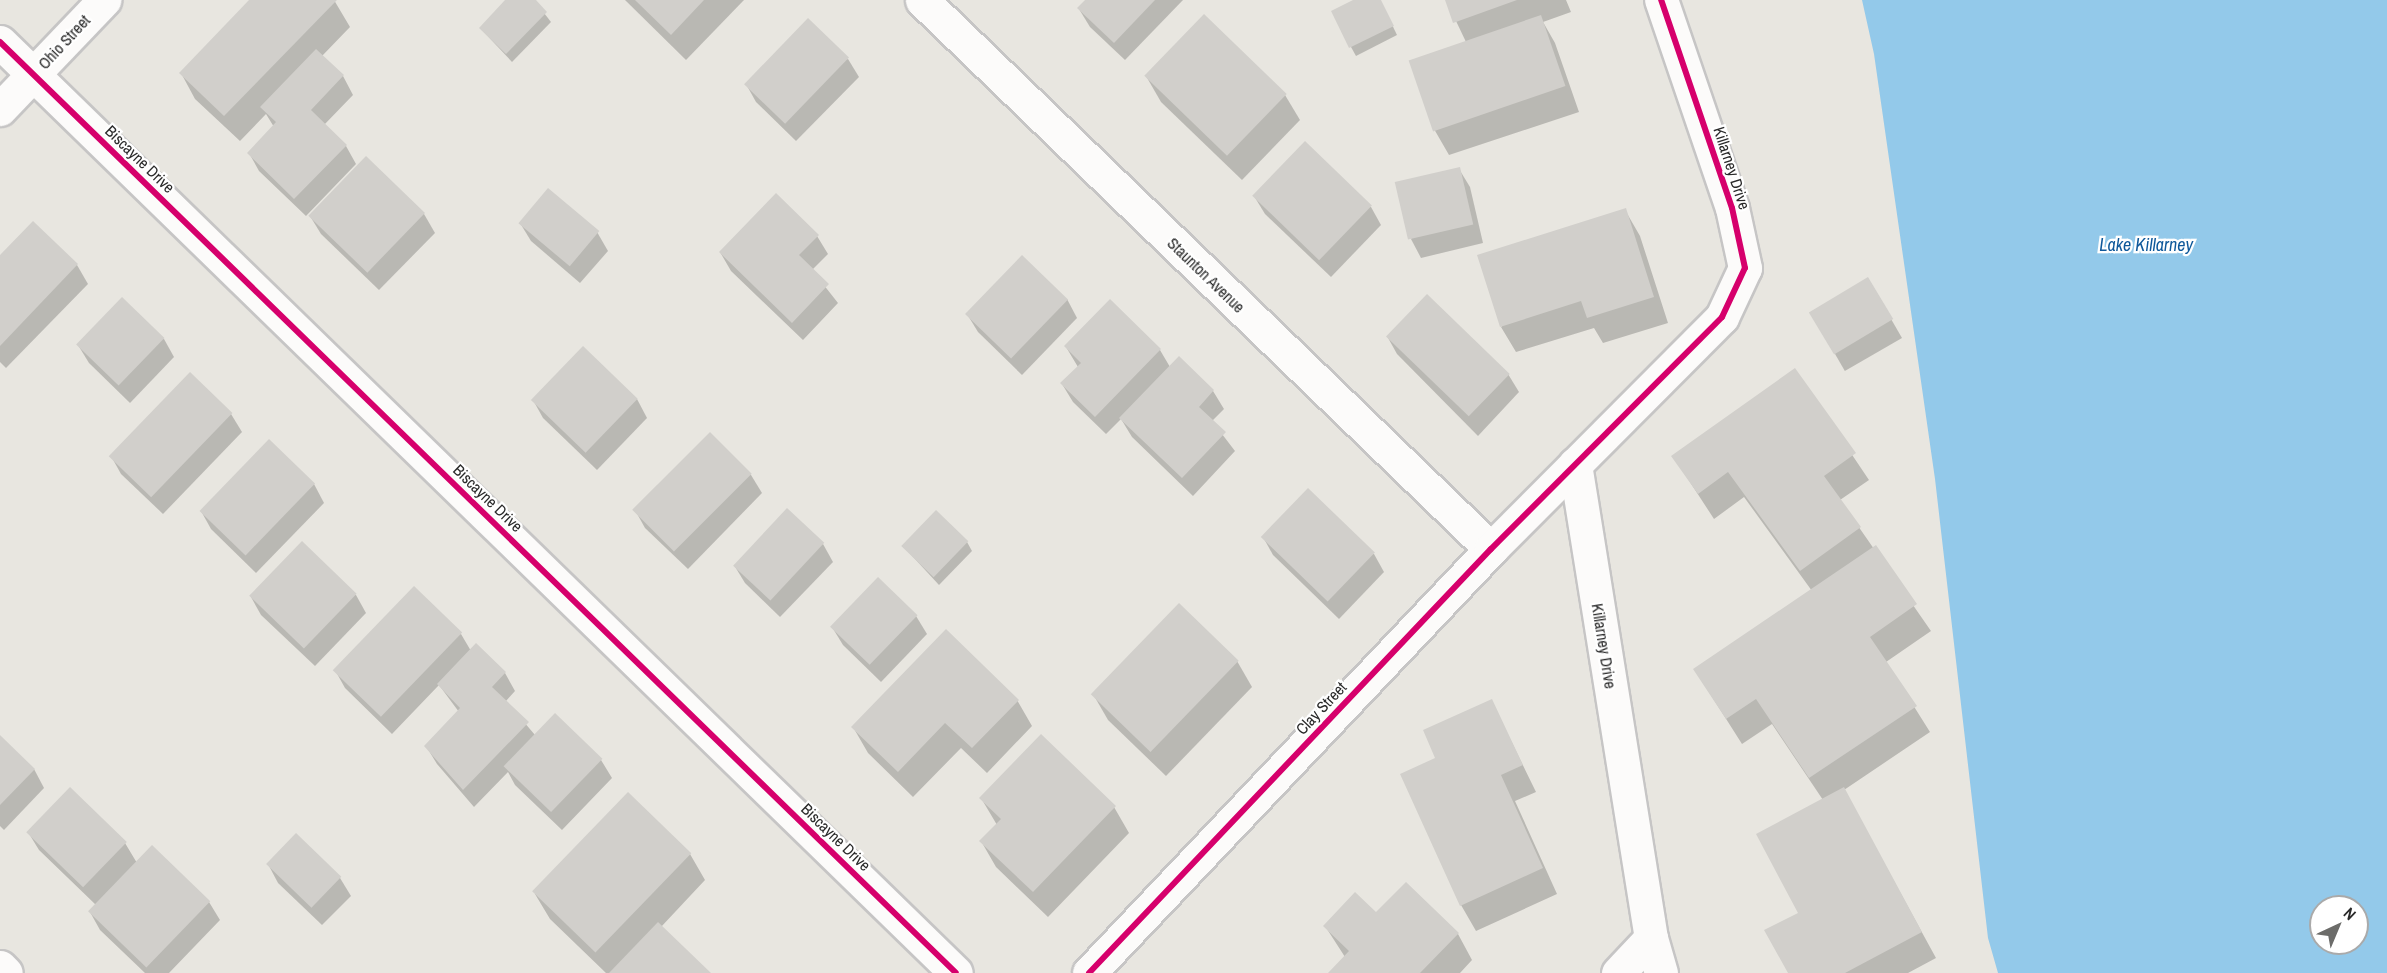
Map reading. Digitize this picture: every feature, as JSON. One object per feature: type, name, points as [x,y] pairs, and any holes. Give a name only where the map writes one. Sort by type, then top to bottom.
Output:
[{"type":"street","name":"Ohio Street","points":[[0,109],[104,0]]},
{"type":"street","name":"Staunton Avenue","points":[[922,0],[1491,549]]},
{"type":"street","name":"Killarney Drive","points":[[1661,0],[1732,208],[1745,268],[1722,318],[1575,464],[1651,938],[1661,973]]},
{"type":"street","name":"Biscayne Drive","points":[[0,42],[956,973]]},
{"type":"street","name":"Clay Street","points":[[1089,973],[1491,549],[1575,464]]},
{"type":"street","points":[[1618,973],[1651,938]]},
{"type":"street","points":[[0,967],[6,973]]},
{"type":"water","name":"Lake Killarney","points":[[1862,0],[2387,0],[2387,973],[1998,973],[1988,938],[1935,479],[1874,54]]},
{"type":"building","points":[[249,0],[337,0],[224,116],[179,73]]},
{"type":"building","points":[[505,0],[536,0],[547,12],[506,54],[479,28]]},
{"type":"building","points":[[635,0],[704,0],[671,35]]},
{"type":"building","points":[[1085,0],[1155,0],[1114,43],[1077,8]]},
{"type":"building","points":[[1353,0],[1381,0],[1394,26],[1349,48],[1331,11]]},
{"type":"building","points":[[1445,0],[1517,0],[1453,23]]},
{"type":"building","points":[[1204,14],[1287,94],[1227,156],[1144,76]]},
{"type":"building","points":[[1541,15],[1565,86],[1433,131],[1409,61]]},
{"type":"building","points":[[808,18],[849,58],[785,124],[744,84]]},
{"type":"building","points":[[316,49],[344,75],[311,110],[347,145],[294,199],[247,153],[276,122],[260,107]]},
{"type":"building","points":[[1305,141],[1372,206],[1319,260],[1252,196]]},
{"type":"building","points":[[366,156],[425,213],[367,273],[308,216]]},
{"type":"building","points":[[1460,167],[1473,224],[1408,240],[1395,182]]},
{"type":"building","points":[[548,188],[599,231],[570,266],[518,223]]},
{"type":"building","points":[[776,193],[819,235],[799,255],[829,284],[792,323],[719,252]]},
{"type":"building","points":[[1626,208],[1654,297],[1587,318],[1581,301],[1500,327],[1477,255]]},
{"type":"building","points":[[33,221],[78,264],[0,346],[0,255]]},
{"type":"building","points":[[1022,255],[1068,299],[1011,358],[965,314]]},
{"type":"building","points":[[1868,277],[1893,319],[1834,355],[1809,313]]},
{"type":"building","points":[[1427,294],[1510,374],[1469,416],[1386,336]]},
{"type":"building","points":[[122,297],[164,338],[119,385],[76,344]]},
{"type":"building","points":[[1110,299],[1161,349],[1095,417],[1060,383],[1081,363],[1064,346]]},
{"type":"building","points":[[583,346],[638,399],[586,453],[531,400]]},
{"type":"building","points":[[1179,356],[1214,390],[1199,407],[1226,432],[1182,478],[1119,418]]},
{"type":"building","points":[[1795,368],[1856,453],[1824,476],[1861,527],[1800,571],[1728,472],[1698,494],[1671,456]]},
{"type":"building","points":[[190,372],[232,413],[151,497],[109,456]]},
{"type":"building","points":[[710,432],[752,474],[674,552],[632,510]]},
{"type":"building","points":[[269,439],[315,483],[246,555],[200,511]]},
{"type":"building","points":[[1308,488],[1375,553],[1328,602],[1261,537]]},
{"type":"building","points":[[787,508],[824,543],[770,601],[733,566]]},
{"type":"building","points":[[936,510],[968,541],[934,577],[901,546]]},
{"type":"building","points":[[302,541],[357,594],[304,648],[249,596]]},
{"type":"building","points":[[1876,545],[1917,604],[1870,637],[1917,706],[1809,778],[1756,699],[1726,719],[1693,669]]},
{"type":"building","points":[[878,577],[918,615],[870,665],[830,627]]},
{"type":"building","points":[[414,586],[462,633],[381,717],[333,670]]},
{"type":"building","points":[[1179,603],[1239,661],[1150,752],[1091,694]]},
{"type":"building","points":[[946,629],[1019,700],[972,748],[945,723],[898,772],[851,727]]},
{"type":"building","points":[[476,643],[506,672],[492,687],[529,722],[463,790],[424,746],[460,708],[437,684]]},
{"type":"building","points":[[1492,699],[1523,765],[1501,775],[1543,868],[1460,906],[1400,774],[1435,758],[1423,730]]},
{"type":"building","points":[[555,713],[602,759],[551,812],[504,766]]},
{"type":"building","points":[[1041,734],[1116,806],[1033,892],[979,841],[1001,819],[979,798]]},
{"type":"building","points":[[0,735],[35,769],[0,805]]},
{"type":"building","points":[[70,787],[127,842],[83,887],[26,832]]},
{"type":"building","points":[[1844,787],[1922,932],[1845,973],[1788,973],[1764,930],[1798,913],[1756,834]]},
{"type":"building","points":[[628,792],[691,853],[595,952],[532,891]]},
{"type":"building","points":[[296,833],[341,877],[311,908],[266,864]]},
{"type":"building","points":[[152,845],[210,901],[146,967],[88,911]]},
{"type":"building","points":[[1406,882],[1459,933],[1420,973],[1328,973],[1349,951],[1323,926],[1355,892],[1376,912]]},
{"type":"building","points":[[658,922],[711,973],[609,973]]},
{"type":"cycle path","points":[[1089,973],[1491,549],[1722,317],[1745,268],[1732,208],[1661,0]]},
{"type":"cycle path","points":[[0,42],[956,973]]}]
